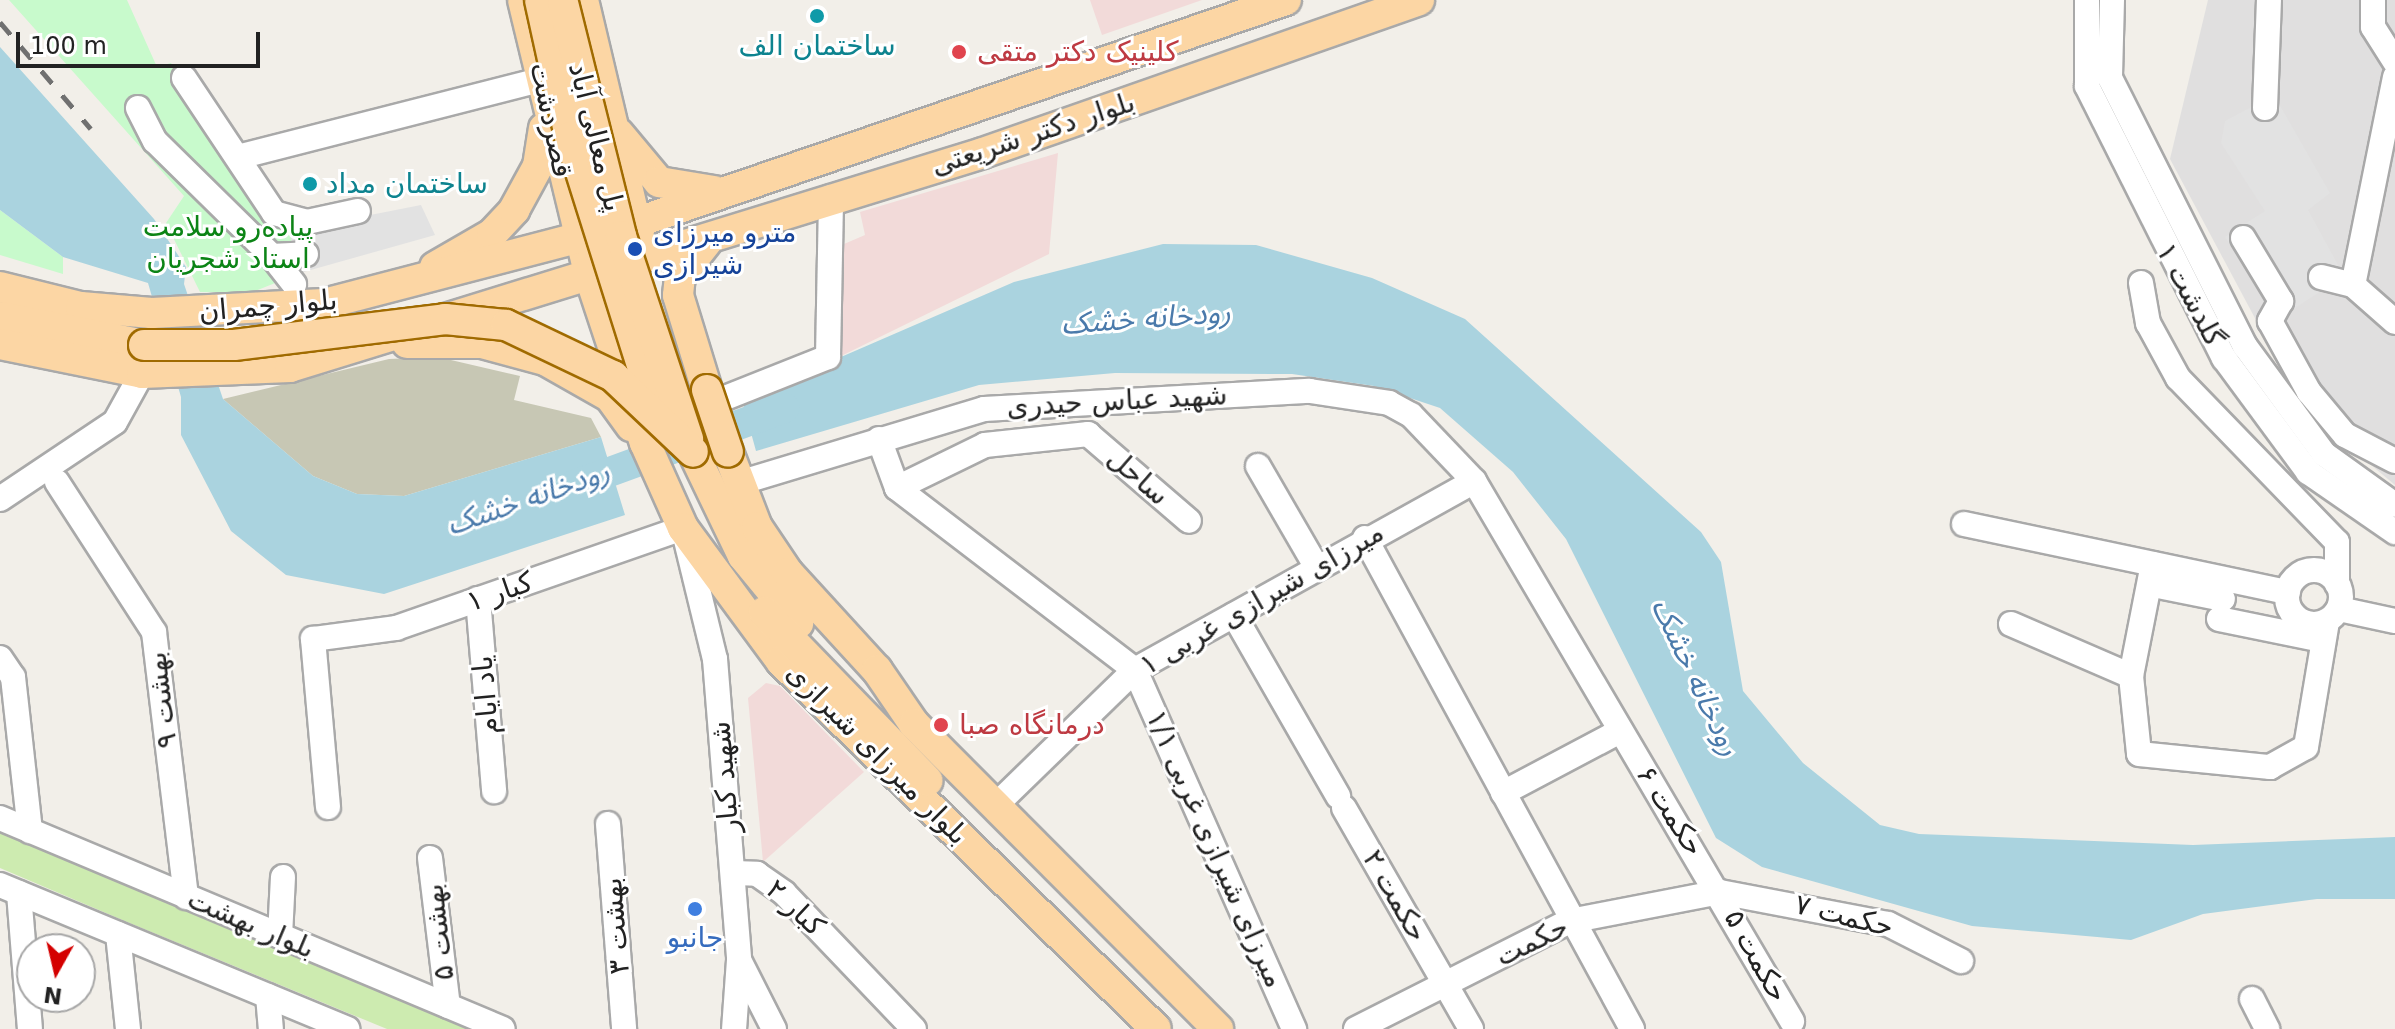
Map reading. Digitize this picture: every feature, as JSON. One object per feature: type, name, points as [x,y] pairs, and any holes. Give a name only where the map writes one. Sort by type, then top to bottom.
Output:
[{"type":"main road","name":"قصردشت","points":[[523,0],[590,277],[610,340],[646,433]]},
{"type":"main road","name":"بلوار دکتر شریعتی","points":[[580,240],[972,112],[1286,0]]},
{"type":"main road","name":"بلوار دکتر شریعتی","points":[[645,260],[831,197],[1025,139],[1419,0]]},
{"type":"main road","name":"قصردشت","points":[[562,1],[608,115],[645,260]]},
{"type":"main road","name":"پل معالی آباد","points":[[562,1],[570,137],[646,433]]},
{"type":"main road","name":"پل معالی آباد","points":[[562,1],[621,236],[693,452],[710,492],[743,556],[790,615],[907,736]]},
{"type":"main road","points":[[546,91],[583,201],[605,195],[622,177]]},
{"type":"main road","points":[[413,279],[492,234],[514,210],[538,166],[546,91]]},
{"type":"main road","points":[[1014,97],[1005,122],[1025,139]]},
{"type":"main road","points":[[972,112],[992,126],[983,153]]},
{"type":"main road","points":[[608,115],[639,164],[659,182],[731,190]]},
{"type":"main road","name":"بلوار میرزای شیرازی","points":[[709,239],[680,276],[682,318],[739,483],[788,573],[877,670],[907,736],[996,805],[1218,1029]]},
{"type":"main road","name":"بلوار چمران","points":[[0,287],[81,307],[152,313],[205,313],[324,304],[413,279],[476,267],[580,240]]},
{"type":"main road","name":"بلوار چمران","points":[[351,351],[490,305],[645,260]]},
{"type":"main road","points":[[476,267],[494,290],[490,305]]},
{"type":"main road","points":[[610,340],[651,312],[682,318]]},
{"type":"main road","points":[[0,317],[151,364],[234,345],[445,319],[506,325],[613,376],[693,452]]},
{"type":"main road","name":"بلوار چمران","points":[[0,344],[223,375],[416,342],[513,350],[598,388],[646,433]]},
{"type":"main road","points":[[646,433],[738,581],[907,736],[1042,917]]},
{"type":"main road","name":"بلوار میرزای شیرازی","points":[[646,433],[664,487],[683,528],[781,661],[1156,1029]]},
{"type":"street","name":"گلدشت ۱","points":[[2087,0],[2087,86],[2174,269],[2279,441],[2344,501],[2395,532]]},
{"type":"street","name":"گلدشت ۱","points":[[2112,0],[2110,78],[2245,346],[2298,426],[2324,454],[2395,505]]},
{"type":"street","points":[[2265,108],[2269,0]]},
{"type":"street","points":[[2373,0],[2373,27],[2395,62]]},
{"type":"street","points":[[2353,285],[2395,77]]},
{"type":"street","points":[[184,78],[283,220],[358,211]]},
{"type":"street","points":[[238,157],[546,91]]},
{"type":"street","points":[[138,108],[155,141],[272,256],[294,284]]},
{"type":"street","points":[[2378,159],[2395,181]]},
{"type":"street","points":[[708,397],[828,357],[831,197]]},
{"type":"street","points":[[2243,238],[2281,301],[2270,321],[2309,392],[2345,435],[2395,461]]},
{"type":"street","points":[[272,256],[306,254]]},
{"type":"street","points":[[2174,269],[2202,256]]},
{"type":"street","points":[[2321,277],[2353,285],[2395,322]]},
{"type":"street","points":[[2141,283],[2148,323],[2178,378],[2337,542],[2337,584],[2306,747],[2270,767],[2139,754],[2131,676],[2153,564]]},
{"type":"street","points":[[0,499],[115,422],[151,364]]},
{"type":"street","name":"شهید عباس حیدری","points":[[739,483],[984,409],[1310,391],[1355,394],[1411,415],[1474,481],[1620,731]]},
{"type":"street","name":"ساحل","points":[[897,488],[985,445],[1088,434],[1189,521]]},
{"type":"street","points":[[879,439],[897,488],[1135,670]]},
{"type":"street","points":[[1258,466],[1316,566]]},
{"type":"street","name":"۱ میرزای شیرازی غربی","points":[[996,805],[1135,670],[1365,538],[1474,481]]},
{"type":"street","name":"۹ بهشت","points":[[57,482],[154,632],[186,897]]},
{"type":"street","points":[[1964,524],[2153,564],[2221,607],[2288,592],[2305,572],[2324,572],[2337,584]]},
{"type":"street","name":"۱ کبار","points":[[328,807],[313,639],[396,628],[683,528]]},
{"type":"street","name":"شهید کبار","points":[[683,528],[715,659],[739,960],[734,1029]]},
{"type":"street","points":[[1365,538],[1570,921],[1632,1029]]},
{"type":"street","points":[[2163,587],[2221,607],[2330,623],[2395,621]]},
{"type":"street","points":[[2288,592],[2295,616],[2330,623]]},
{"type":"street","name":"یاد ایام","points":[[478,599],[494,791]]},
{"type":"street","name":"۲ حکمت","points":[[1234,615],[1471,1029]]},
{"type":"street","points":[[2011,624],[2131,676]]},
{"type":"street","points":[[0,658],[13,677],[30,831]]},
{"type":"street","name":"۱/۱ میرزای شیرازی غربی","points":[[1135,670],[1294,1029]]},
{"type":"street","points":[[1503,793],[1620,731]]},
{"type":"street","name":"۶ حکمت","points":[[1620,731],[1720,892]]},
{"type":"street","name":"بلوار بهشت","points":[[0,818],[503,1029]]},
{"type":"street","name":"۳ بهشت","points":[[608,824],[624,1029]]},
{"type":"street","name":"۵ بهشت","points":[[430,858],[448,1006]]},
{"type":"street","name":"۲ کبار","points":[[734,873],[757,874],[784,893],[914,1029]]},
{"type":"street","points":[[280,936],[283,877]]},
{"type":"street","points":[[10,889],[347,1029]]},
{"type":"street","points":[[10,889],[30,1029]]},
{"type":"street","name":"حکمت","points":[[1356,1029],[1570,921],[1720,892]]},
{"type":"street","name":"۷ حکمت","points":[[1720,892],[1888,924],[1961,961]]},
{"type":"street","name":"۵ حکمت","points":[[1720,892],[1792,1021]]},
{"type":"street","points":[[118,934],[128,1029]]},
{"type":"street","points":[[739,960],[774,1029]]},
{"type":"street","points":[[268,996],[271,1029]]},
{"type":"street","points":[[2252,999],[2267,1029]]},
{"type":"shaded area","points":[[1090,0],[1202,0],[1102,35]]},
{"type":"shaded area","points":[[2208,0],[2395,0],[2395,485],[2303,408],[2170,159]]},
{"type":"shaded area","points":[[2274,95],[2330,193],[2308,210],[2344,276],[2277,320],[2225,237],[2265,211],[2221,143],[2225,121]]},
{"type":"shaded area","points":[[1058,153],[1049,254],[837,358],[844,244],[865,235],[860,212]]},
{"type":"shaded area","points":[[421,205],[435,235],[300,273],[289,231]]},
{"type":"shaded area","points":[[438,357],[520,376],[514,400],[591,418],[601,437],[404,496],[357,494],[313,476],[223,399],[389,359]]},
{"type":"shaded area","points":[[766,683],[780,686],[864,772],[763,862],[748,698]]},
{"type":"green space","name":"پیاده‌رو سلامت استاد شجریان","points":[[9,0],[127,0],[157,67],[171,63],[272,225],[289,231],[300,273],[250,293],[200,292],[166,223],[184,196]]},
{"type":"green space","points":[[0,210],[63,257],[63,274],[0,255]]},
{"type":"green space","points":[[0,825],[485,1029],[387,1029],[127,922],[0,868]]},
{"type":"water","points":[[0,47],[154,219],[186,267],[184,284],[223,399],[313,476],[357,494],[404,496],[601,437],[625,515],[384,594],[286,575],[231,531],[181,435],[181,397],[148,283],[63,257],[0,210]]},
{"type":"water","points":[[1163,244],[1256,245],[1372,278],[1465,319],[1701,532],[1721,562],[1743,691],[1803,763],[1880,825],[1919,834],[2193,845],[2395,837],[2395,899],[2317,899],[2203,914],[2131,940],[1972,926],[1762,867],[1716,838],[1566,539],[1513,472],[1440,408],[1374,386],[1292,374],[1115,373],[979,385],[756,451],[742,400],[1014,282]]},
{"type":"waterway","name":"رودخانه خشک","points":[[574,485],[784,408]]},
{"type":"railway","points":[[0,22],[91,129]]},
{"type":"place","name":"ساختمان الف","points":[[817,16]]},
{"type":"place","name":"کلینیک دکتر متقی","points":[[959,52]]},
{"type":"place","name":"ساختمان مداد","points":[[310,184]]},
{"type":"place","name":"مترو میرزای شیرازی","points":[[635,249]]},
{"type":"place","name":"درمانگاه صبا","points":[[941,725]]},
{"type":"place","name":"جانبو","points":[[695,909]]}]
